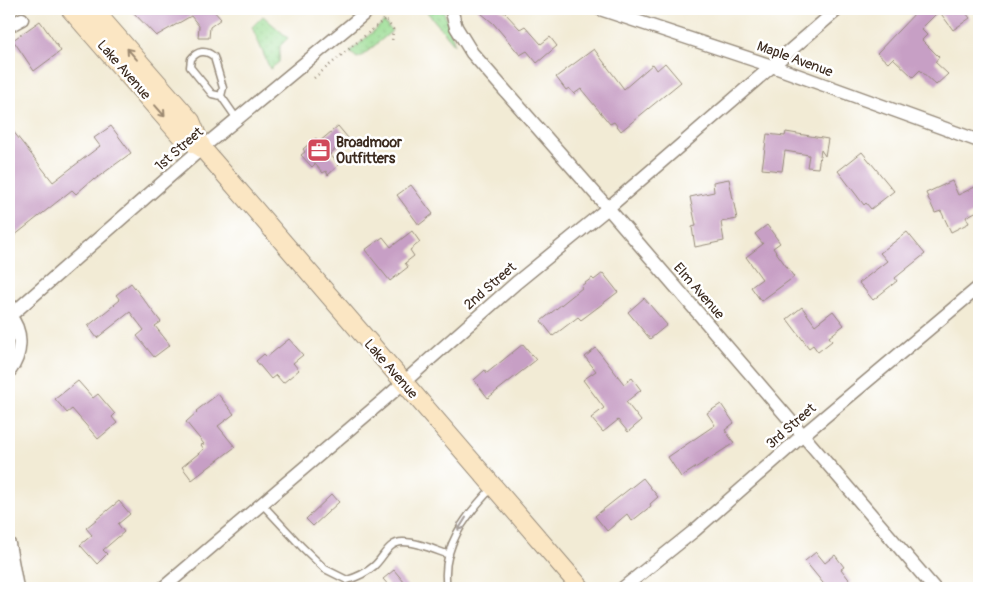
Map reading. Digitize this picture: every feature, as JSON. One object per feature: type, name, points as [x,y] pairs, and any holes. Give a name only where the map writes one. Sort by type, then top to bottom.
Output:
[{"type":"main road","name":"Lake Avenue","points":[[70,9],[180,135],[202,148],[581,588]]},
{"type":"main road","name":"Lake Avenue","points":[[93,9],[192,121],[202,148]]},
{"type":"street","name":"1st Street","points":[[9,315],[202,148],[370,9]]},
{"type":"street","name":"Elm Avenue","points":[[451,9],[456,27],[472,53],[608,208],[934,588]]},
{"type":"street","name":"Maple Avenue","points":[[600,9],[772,66],[979,141]]},
{"type":"street","name":"2nd Street","points":[[163,588],[516,283],[608,208],[838,9]]},
{"type":"street","points":[[9,26],[22,19]]},
{"type":"street","name":"3rd Street","points":[[623,588],[694,531],[803,435],[979,287]]},
{"type":"street","points":[[9,315],[16,324],[20,346],[9,372]]},
{"type":"street","points":[[9,544],[17,588]]},
{"type":"lane","points":[[221,96],[223,88],[214,57],[206,52],[198,52],[191,60],[190,67],[212,94],[221,96],[237,119]]},
{"type":"lane","points":[[447,588],[446,574],[449,555],[459,528],[478,502],[493,488]]},
{"type":"lane","points":[[262,504],[325,570],[347,580],[363,575],[376,564],[386,550],[402,542],[449,555]]},
{"type":"path","points":[[314,78],[385,19],[393,29],[392,43]]},
{"type":"green space","points":[[431,9],[443,9],[455,45],[427,12]]},
{"type":"green space","points":[[263,16],[288,38],[280,46],[279,62],[270,69],[252,27]]},
{"type":"green space","points":[[384,22],[392,31],[362,56],[357,58],[350,52]]},
{"type":"building","points":[[130,9],[212,9],[221,19],[210,27],[209,38],[198,38],[199,26],[191,16],[156,36]]},
{"type":"building","points":[[476,9],[499,9],[520,29],[525,26],[541,44],[550,37],[557,46],[537,63],[527,51],[520,55],[493,23]]},
{"type":"building","points":[[919,9],[963,9],[970,18],[953,30],[939,11],[921,29],[927,35],[922,40],[939,57],[935,62],[948,74],[936,85],[920,70],[913,77],[893,58],[888,63],[877,53]]},
{"type":"building","points":[[40,21],[61,51],[34,71],[13,40]]},
{"type":"building","points":[[594,49],[624,89],[653,64],[657,70],[665,63],[681,82],[621,131],[614,122],[610,124],[581,89],[574,94],[569,88],[566,90],[556,77]]},
{"type":"building","points":[[9,126],[53,182],[100,146],[94,138],[111,126],[131,153],[93,179],[76,194],[72,190],[14,236],[9,229],[9,177],[14,173],[9,167]]},
{"type":"building","name":"Broadmoor Outfitters","points":[[338,126],[348,138],[330,154],[339,165],[328,175],[326,171],[323,173],[315,164],[312,167],[301,155],[305,152],[303,149],[316,138],[319,142]]},
{"type":"building","points":[[786,132],[828,139],[825,156],[821,150],[818,168],[807,167],[809,155],[785,151],[782,171],[762,169],[767,134],[785,136]]},
{"type":"building","points":[[862,152],[894,191],[871,209],[866,203],[864,205],[838,171]]},
{"type":"building","points":[[729,179],[737,219],[721,222],[724,241],[695,247],[692,227],[696,226],[690,197],[714,192],[713,182]]},
{"type":"building","points":[[952,181],[958,195],[975,187],[979,196],[979,210],[966,217],[969,223],[951,232],[941,211],[935,213],[926,193]]},
{"type":"building","points":[[411,185],[433,214],[419,225],[397,195]]},
{"type":"building","points":[[767,225],[780,243],[773,248],[794,277],[761,301],[751,287],[762,279],[746,257],[763,244],[755,234]]},
{"type":"building","points":[[412,231],[420,242],[410,250],[414,256],[405,263],[408,267],[390,281],[365,250],[383,237],[391,247]]},
{"type":"building","points":[[907,232],[925,254],[895,278],[897,281],[873,300],[859,283],[887,261],[880,253]]},
{"type":"building","points":[[603,273],[618,292],[581,320],[578,317],[553,336],[541,321],[582,288],[581,286]]},
{"type":"building","points":[[131,283],[161,322],[155,326],[170,345],[154,357],[137,336],[144,330],[130,312],[97,338],[88,326],[120,300],[116,295]]},
{"type":"building","points":[[644,298],[667,325],[650,339],[628,312]]},
{"type":"building","points":[[802,307],[815,325],[833,311],[844,325],[829,337],[832,341],[818,352],[813,345],[809,348],[787,319]]},
{"type":"building","points":[[289,339],[303,355],[293,363],[299,370],[283,383],[276,375],[271,379],[256,361],[264,354],[267,357]]},
{"type":"building","points":[[523,344],[536,360],[488,398],[474,380],[485,370],[487,373]]},
{"type":"building","points":[[596,348],[624,384],[632,378],[641,390],[626,402],[641,421],[628,432],[618,420],[603,432],[591,418],[604,408],[583,380],[596,371],[585,357]]},
{"type":"building","points":[[78,381],[93,398],[98,394],[115,414],[112,417],[117,423],[98,439],[72,409],[67,413],[55,399]]},
{"type":"building","points":[[218,394],[234,414],[218,426],[235,447],[192,480],[182,467],[204,449],[201,445],[204,444],[186,422],[196,411]]},
{"type":"building","points":[[721,404],[734,423],[725,430],[734,443],[681,477],[668,457],[715,425],[707,413]]},
{"type":"building","points":[[643,478],[658,497],[650,504],[651,506],[632,521],[627,514],[607,531],[595,516]]},
{"type":"building","points":[[332,494],[339,502],[313,526],[306,519]]},
{"type":"building","points":[[119,501],[130,514],[118,524],[124,532],[103,550],[107,554],[97,564],[80,545],[92,535],[86,528]]},
{"type":"building","points":[[816,552],[825,563],[835,555],[844,567],[841,569],[851,582],[843,588],[827,588],[805,561]]},
{"type":"building","points":[[394,570],[409,588],[391,588],[383,579]]},
{"type":"place","name":"Broadmoor Outfitters","points":[[319,150]]}]
